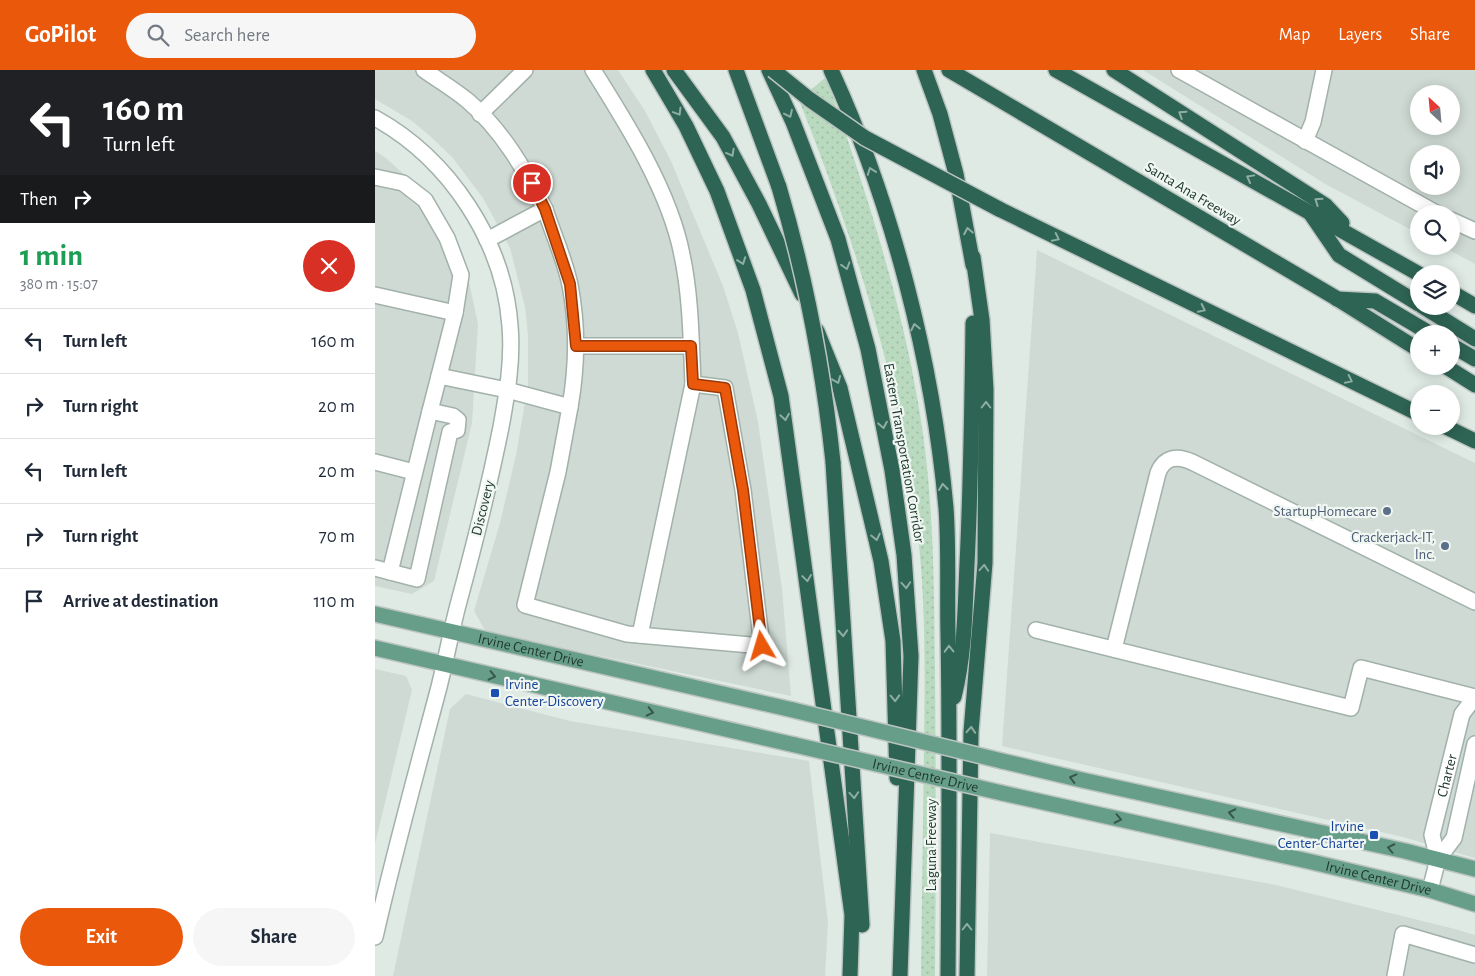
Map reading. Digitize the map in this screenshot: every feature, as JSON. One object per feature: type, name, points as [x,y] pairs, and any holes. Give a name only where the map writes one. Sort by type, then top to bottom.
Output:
[{"type":"highway","points":[[653,70],[686,126],[717,191],[753,290],[781,396],[852,915],[850,976]]},
{"type":"highway","points":[[674,70],[723,137],[759,204],[791,267],[840,388],[881,561],[893,641],[902,919],[900,976]]},
{"type":"highway","points":[[737,70],[779,187],[806,286],[819,349],[833,462],[863,923],[860,976]]},
{"type":"highway","name":"Eastern Transportation Corridor","points":[[769,70],[793,122],[838,239],[868,349],[892,470],[904,555],[911,656],[902,919]]},
{"type":"highway","points":[[773,70],[809,99],[865,138],[1013,216],[1410,410]]},
{"type":"highway","name":"Eastern Transportation Corridor","points":[[831,70],[871,171],[903,272],[933,407],[946,509],[949,715]]},
{"type":"highway","points":[[923,70],[940,114],[956,174],[973,257],[982,320],[986,390],[985,553],[971,732],[967,976]]},
{"type":"highway","name":"Santa Ana Freeway","points":[[949,70],[1335,298],[1410,344]]},
{"type":"highway","points":[[1056,70],[1410,269]]},
{"type":"highway","points":[[1113,70],[1325,205],[1353,236]]},
{"type":"highway","points":[[1308,210],[1339,255],[1410,298]]},
{"type":"highway","points":[[949,715],[961,673],[967,580],[972,462],[973,257]]},
{"type":"highway","points":[[1460,297],[1475,306]]},
{"type":"highway","points":[[1335,298],[1375,301],[1416,325]]},
{"type":"highway","points":[[1436,315],[1475,339]]},
{"type":"highway","points":[[1460,350],[1475,359]]},
{"type":"highway","points":[[1459,375],[1475,385]]},
{"type":"highway","points":[[1460,434],[1475,441]]},
{"type":"highway","name":"Laguna Freeway","points":[[948,976],[949,715]]},
{"type":"main road","name":"Irvine Center Drive","points":[[375,614],[793,710],[1082,780],[1438,858],[1475,870]]},
{"type":"main road","name":"Irvine Center Drive","points":[[375,648],[1430,890],[1475,904]]},
{"type":"street","points":[[424,70],[469,101],[503,138],[529,178],[545,209],[570,284],[576,346],[575,378],[558,472],[525,605],[627,634],[762,646],[743,490],[725,388],[693,384]]},
{"type":"street","points":[[480,114],[525,70]]},
{"type":"street","points":[[593,70],[627,126],[667,206],[682,254],[689,298],[693,384],[640,635]]},
{"type":"street","points":[[1179,70],[1422,205]]},
{"type":"street","points":[[1305,141],[1313,122],[1324,70]]},
{"type":"street","name":"Discovery","points":[[375,118],[392,127],[439,168],[459,192],[487,240],[502,280],[510,326],[507,390],[489,490],[451,632],[375,937]]},
{"type":"street","points":[[375,167],[381,178],[403,183],[425,200],[447,238],[461,275],[455,313],[430,411],[382,570],[417,579],[450,432],[457,430],[458,420],[453,416],[430,411]]},
{"type":"street","points":[[487,240],[545,209]]},
{"type":"street","points":[[1460,224],[1475,231]]},
{"type":"street","points":[[375,295],[455,313]]},
{"type":"street","points":[[576,346],[691,346]]},
{"type":"street","points":[[439,376],[507,390],[570,407]]},
{"type":"street","points":[[1113,649],[1158,473],[1167,460],[1175,457],[1192,462],[1475,602]]},
{"type":"street","points":[[375,462],[413,472]]},
{"type":"street","points":[[1035,630],[1351,708],[1361,668],[1475,697]]},
{"type":"street","name":"Charter","points":[[1438,858],[1432,835],[1462,714],[1475,697]]},
{"type":"street","name":"Charter","points":[[1430,890],[1438,858],[1454,838],[1475,744]]},
{"type":"street","points":[[1395,976],[1403,934],[1475,955]]},
{"type":"shaded area","points":[[375,70],[618,70],[645,111],[671,161],[723,286],[738,333],[758,422],[782,589],[791,696],[486,632],[474,611],[500,523],[516,455],[528,385],[528,335],[525,307],[510,248],[483,198],[452,157],[430,136],[412,121],[375,99]]},
{"type":"shaded area","points":[[1143,70],[1475,70],[1475,264],[1458,255],[1460,205],[1410,205],[1410,229],[1327,185]]},
{"type":"shaded area","points":[[375,151],[386,158],[436,204],[453,232],[464,259],[478,324],[472,423],[434,581],[412,594],[375,586]]},
{"type":"shaded area","points":[[1037,250],[1410,431],[1410,435],[1417,435],[1475,463],[1475,858],[1403,837],[1002,746]]},
{"type":"shaded area","points":[[375,669],[406,676],[412,690],[375,844]]},
{"type":"shaded area","points":[[466,694],[570,721],[809,761],[828,923],[825,976],[393,976],[450,709]]},
{"type":"shaded area","points":[[990,833],[1276,885],[1455,929],[1475,935],[1475,976],[987,976]]},
{"type":"green space","points":[[826,77],[880,240],[902,323],[924,441],[932,540],[934,607],[936,787],[935,976],[921,976],[925,665],[922,582],[917,527],[899,417],[872,310],[838,204],[799,100]]},
{"type":"place","name":"StartupHomecare","points":[[1387,511]]},
{"type":"place","name":"Crackerjack-IT, Inc.","points":[[1445,546]]},
{"type":"place","name":"Irvine Center-Discovery","points":[[495,693]]},
{"type":"place","name":"Irvine Center-Charter","points":[[1374,835]]},
{"type":"route","points":[[532,183],[545,209],[570,284],[576,346],[691,346],[693,384],[725,388],[743,490],[762,646]]}]
